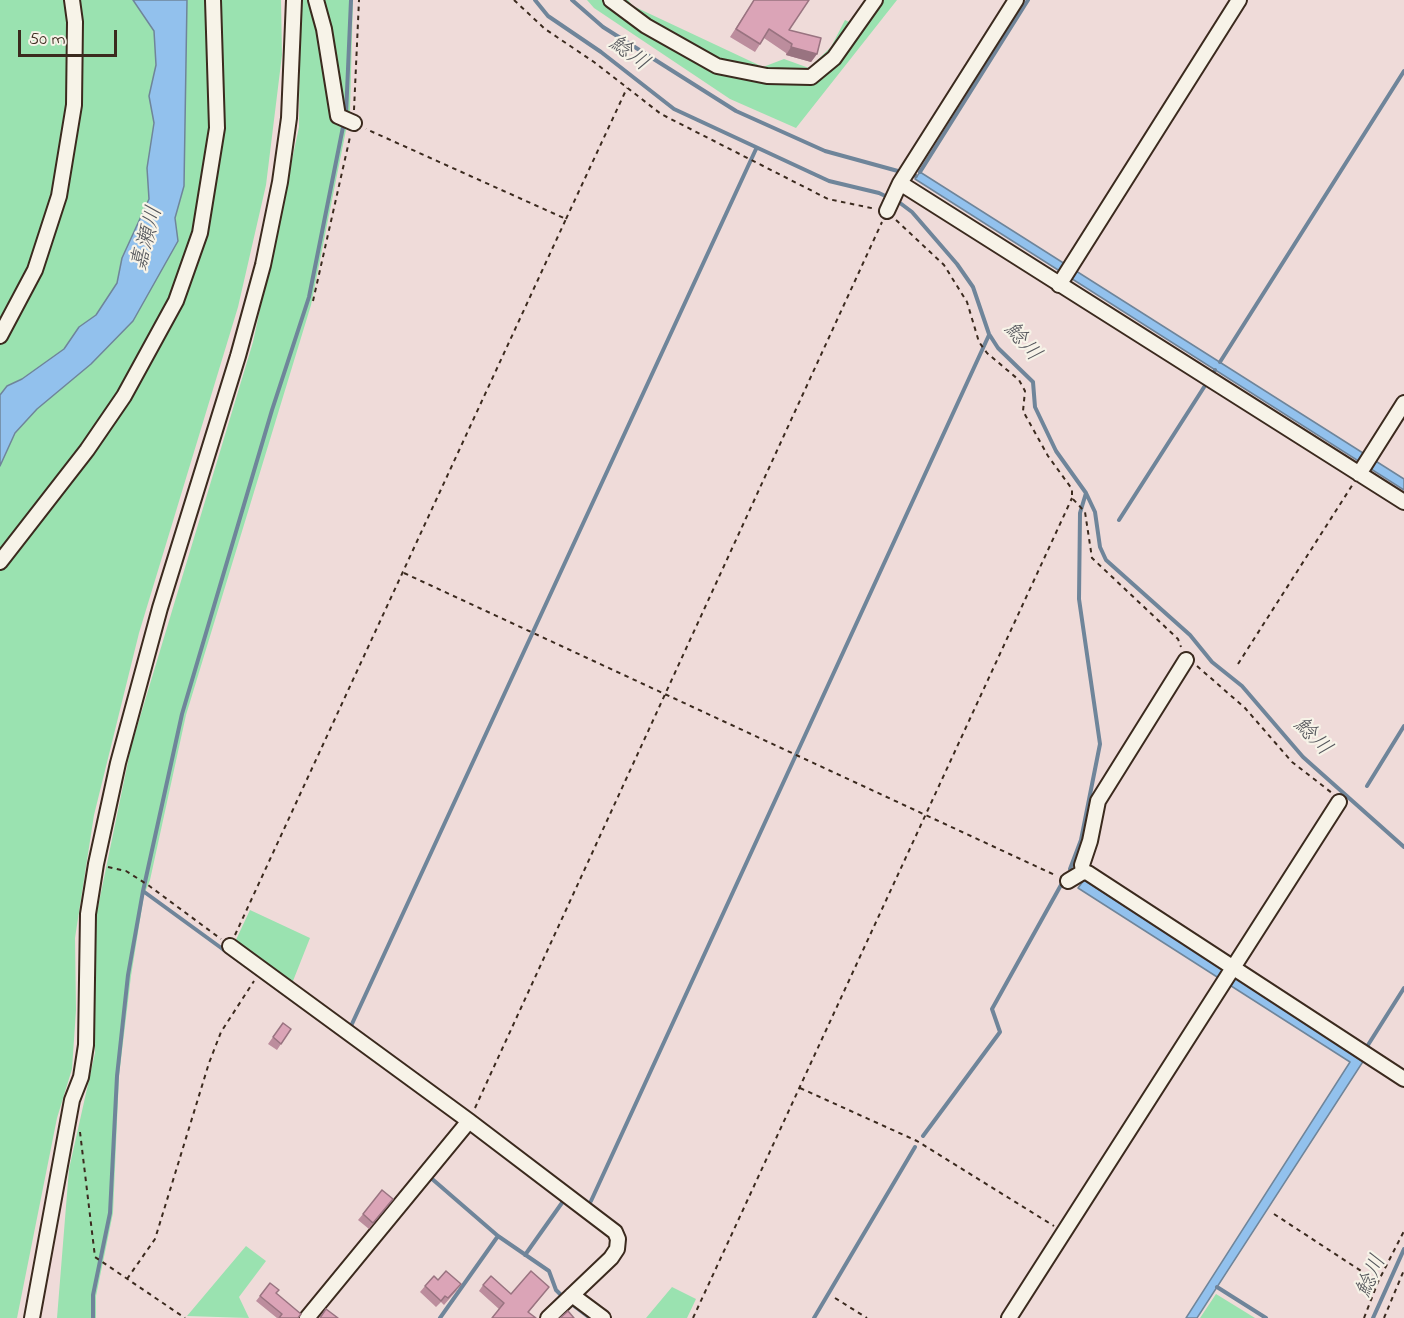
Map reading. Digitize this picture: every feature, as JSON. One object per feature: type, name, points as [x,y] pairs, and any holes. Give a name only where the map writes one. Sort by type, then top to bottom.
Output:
[{"type":"street","points":[[0,336],[35,270],[59,196],[74,105],[75,22],[72,0]]},
{"type":"street","points":[[0,562],[87,450],[124,396],[176,301],[200,233],[217,128],[213,0]]},
{"type":"street","points":[[32,1318],[72,1100],[81,1077],[86,1045],[87,938],[96,864],[118,763],[160,608],[238,356],[263,266],[280,182],[289,118],[294,0]]},
{"type":"street","points":[[316,0],[324,28],[338,116],[354,123]]},
{"type":"street","points":[[611,0],[646,26],[717,66],[767,76],[811,77],[834,58],[875,0]]},
{"type":"street","points":[[887,211],[905,176],[1016,0]]},
{"type":"street","points":[[1061,282],[1239,0]]},
{"type":"street","points":[[905,176],[1208,379],[1361,471],[1404,502]]},
{"type":"street","points":[[1361,471],[1404,403]]},
{"type":"street","points":[[1186,660],[1098,801],[1090,841],[1082,865],[1083,872],[1234,966],[1404,1079]]},
{"type":"street","points":[[1010,1318],[1340,802]]},
{"type":"street","points":[[1068,881],[1083,872]]},
{"type":"street","points":[[230,946],[465,1126],[615,1232],[618,1239],[617,1249],[611,1258],[548,1318]]},
{"type":"street","points":[[307,1318],[465,1126]]},
{"type":"street","points":[[568,1299],[603,1318]]},
{"type":"path","points":[[313,301],[354,123],[359,0]]},
{"type":"path","points":[[514,0],[545,29],[594,62],[661,114],[828,199],[887,211],[945,265],[967,302],[979,342],[987,353],[1019,380],[1025,391],[1023,411],[1048,456],[1072,489],[1072,498],[693,1318]]},
{"type":"path","points":[[96,864],[126,871],[230,946],[627,88]]},
{"type":"path","points":[[354,123],[567,219]]},
{"type":"path","points":[[465,1126],[887,211]]},
{"type":"path","points":[[1238,664],[1361,471]]},
{"type":"path","points":[[1072,498],[1078,502],[1085,513],[1092,558],[1178,639],[1186,660],[1204,669],[1245,708],[1292,762],[1326,787],[1340,802]]},
{"type":"path","points":[[403,572],[1068,881]]},
{"type":"path","points":[[127,1279],[155,1239],[209,1063],[221,1032],[255,980]]},
{"type":"path","points":[[800,1088],[917,1141],[1064,1233]]},
{"type":"path","points":[[81,1122],[95,1257],[185,1318]]},
{"type":"path","points":[[1274,1214],[1378,1282]]},
{"type":"path","points":[[1364,1318],[1378,1282],[1404,1232]]},
{"type":"path","points":[[1384,1318],[1404,1270]]},
{"type":"path","points":[[835,1298],[867,1318]]},
{"type":"green space","points":[[0,0],[281,0],[282,55],[266,185],[238,307],[139,633],[94,815],[75,938],[76,1010],[72,1069],[57,1118],[17,1318],[0,1318]]},
{"type":"green space","points":[[300,0],[353,0],[350,110],[311,305],[186,715],[150,880],[144,895],[119,1076],[113,1213],[96,1296],[96,1318],[57,1318],[69,1169],[95,1053],[92,936],[131,747],[253,342],[299,127]]},
{"type":"green space","points":[[587,0],[628,0],[633,6],[763,67],[784,59],[809,68],[831,47],[845,20],[861,28],[881,0],[897,0],[796,128],[730,99],[594,8]]},
{"type":"green space","points":[[250,910],[310,938],[291,986],[234,944]]},
{"type":"green space","points":[[246,1246],[266,1261],[239,1297],[249,1318],[187,1316]]},
{"type":"green space","points":[[672,1287],[696,1299],[687,1318],[646,1318]]},
{"type":"green space","points":[[1216,1294],[1255,1318],[1200,1318]]},
{"type":"water","name":"嘉瀬川","points":[[133,0],[187,0],[184,186],[175,218],[178,241],[133,321],[91,364],[37,409],[15,433],[0,466],[0,395],[7,386],[22,379],[64,349],[79,327],[96,315],[117,283],[122,258],[149,199],[147,168],[154,123],[149,96],[156,65],[154,31]]},
{"type":"water","points":[[920,172],[1404,479],[1404,490],[915,179]]},
{"type":"water","points":[[1084,880],[1364,1060],[1197,1318],[1186,1318],[1350,1062],[1078,888]]},
{"type":"building","points":[[754,0],[809,0],[789,30],[821,38],[817,54],[791,47],[792,44],[769,29],[760,44],[736,29]]},
{"type":"building","points":[[283,1023],[291,1029],[281,1044],[273,1037]]},
{"type":"building","points":[[382,1190],[393,1199],[373,1223],[363,1214]]},
{"type":"building","points":[[446,1271],[461,1284],[448,1298],[445,1296],[441,1301],[425,1286],[434,1276],[438,1280]]},
{"type":"building","points":[[531,1271],[549,1287],[528,1312],[536,1318],[492,1318],[504,1303],[483,1285],[491,1276],[511,1294]]},
{"type":"building","points":[[270,1283],[279,1290],[276,1293],[301,1314],[298,1318],[279,1318],[282,1314],[260,1296]]},
{"type":"building","points":[[326,1309],[338,1318],[320,1318]]},
{"type":"building","points":[[568,1311],[574,1318],[560,1318]]},
{"type":"waterway","points":[[346,115],[351,0]]},
{"type":"waterway","name":"鯰川","points":[[535,0],[548,16],[601,52],[674,109],[829,181],[879,193],[900,203],[912,212],[957,264],[973,287],[989,334],[998,348],[1033,382],[1035,407],[1056,451],[1086,493],[1095,512],[1100,547],[1106,560],[1190,635],[1212,662],[1242,686],[1303,757],[1404,847]]},
{"type":"waterway","points":[[572,0],[603,27],[736,111],[825,151],[916,176]]},
{"type":"waterway","points":[[920,172],[1028,0]]},
{"type":"waterway","points":[[1220,362],[1404,71]]},
{"type":"waterway","points":[[93,1318],[93,1295],[110,1213],[117,1076],[128,975],[143,891],[182,714],[272,410],[309,297],[344,122]]},
{"type":"waterway","points":[[351,1026],[756,149]]},
{"type":"waterway","points":[[591,1201],[989,335]]},
{"type":"waterway","points":[[1119,520],[1215,370]]},
{"type":"waterway","points":[[1070,869],[1081,840],[1100,744],[1079,599],[1080,513],[1086,493]]},
{"type":"waterway","points":[[1367,786],[1404,726]]},
{"type":"waterway","points":[[923,1136],[1000,1032],[992,1009],[1061,885]]},
{"type":"waterway","points":[[143,891],[349,1041]]},
{"type":"waterway","points":[[1368,1045],[1404,988]]},
{"type":"waterway","points":[[814,1318],[915,1147]]},
{"type":"waterway","points":[[433,1175],[431,1178],[498,1236],[549,1271],[556,1290],[563,1297]]},
{"type":"waterway","points":[[525,1255],[564,1200]]},
{"type":"waterway","points":[[440,1318],[498,1236]]},
{"type":"waterway","name":"鯰川","points":[[1373,1318],[1404,1249]]},
{"type":"waterway","points":[[1217,1287],[1266,1318]]},
{"type":"waterway","points":[[569,1302],[590,1318]]}]
